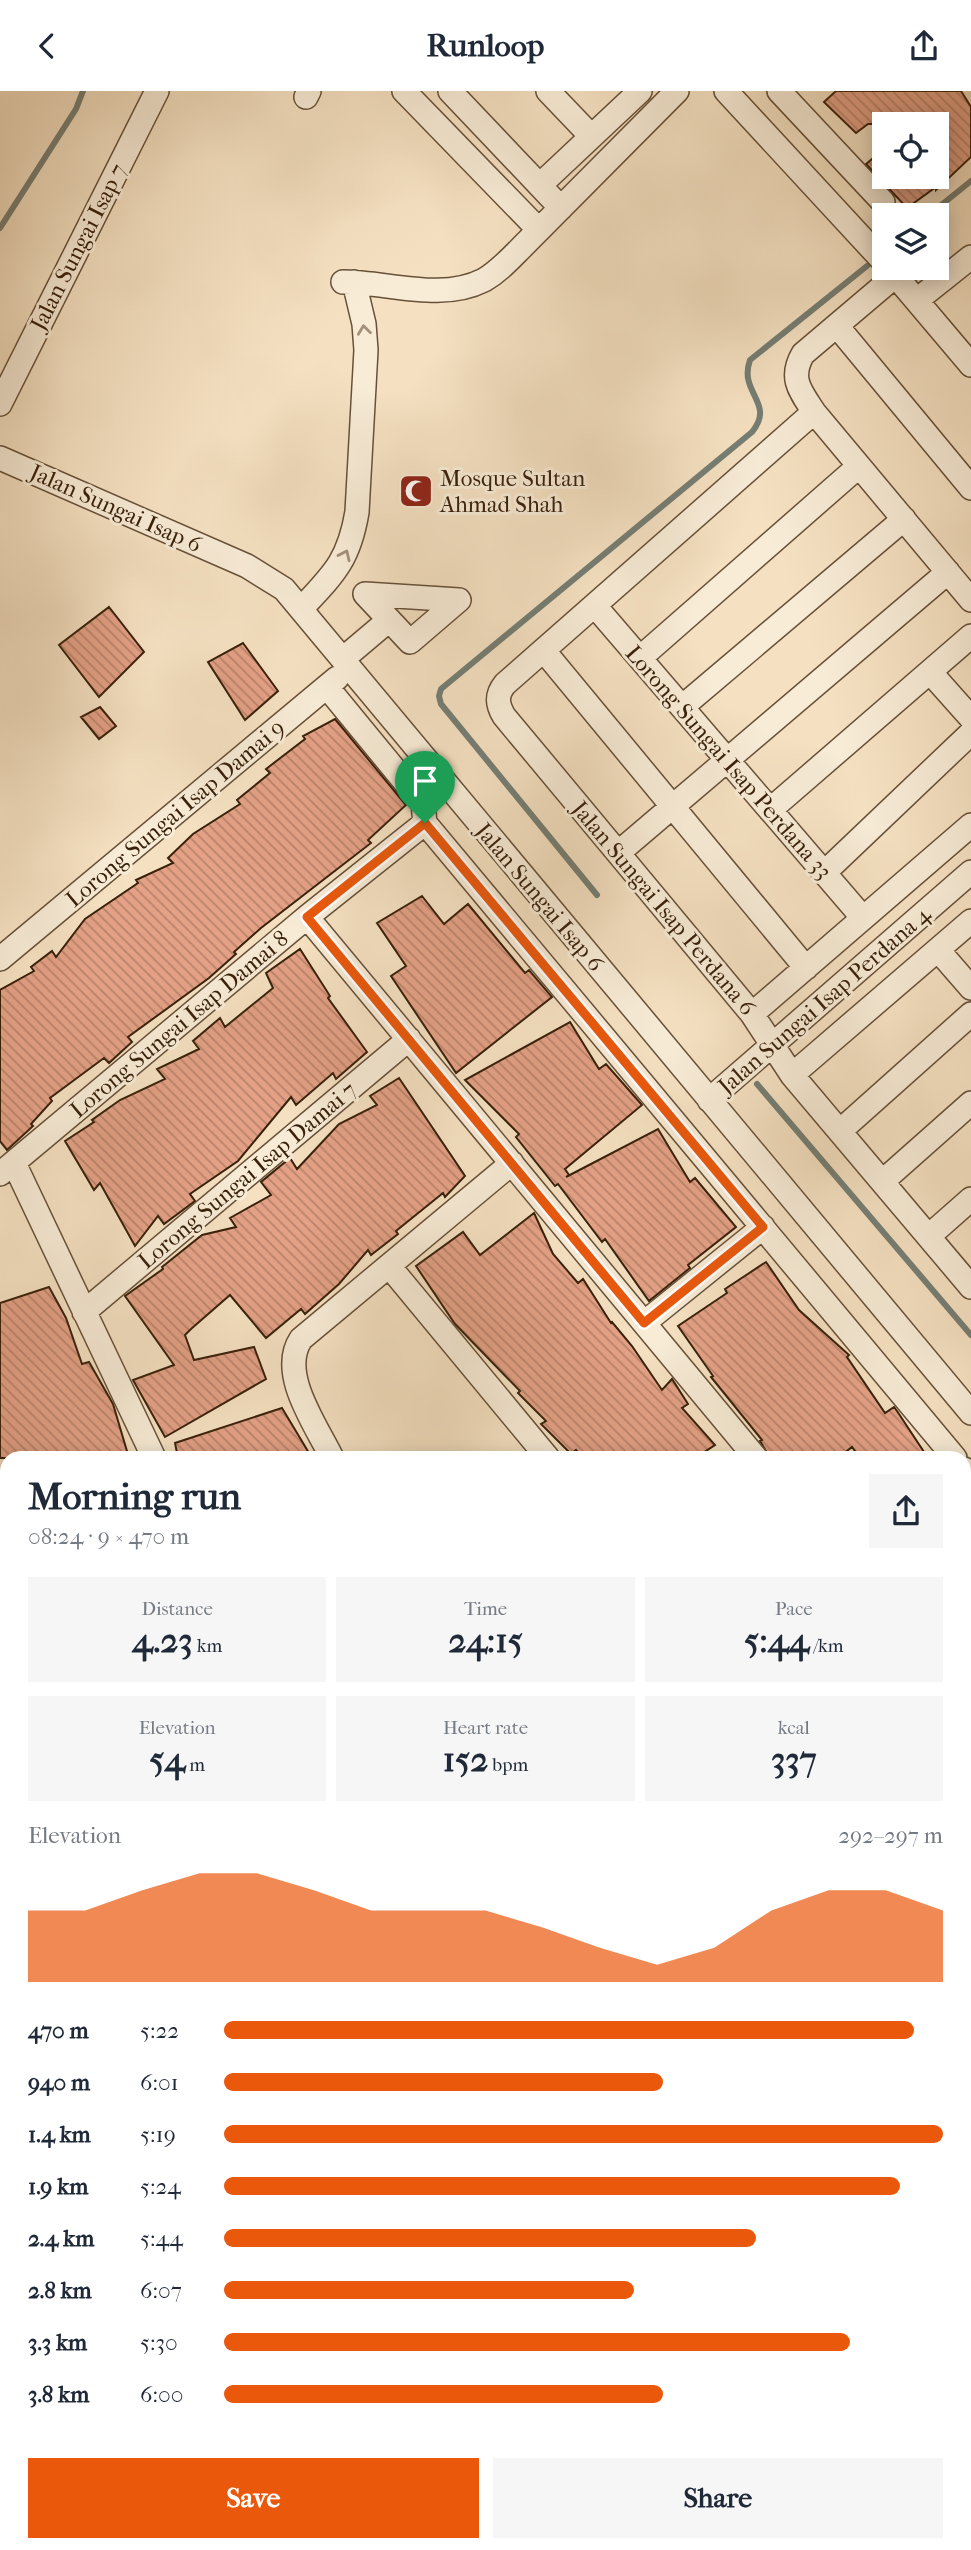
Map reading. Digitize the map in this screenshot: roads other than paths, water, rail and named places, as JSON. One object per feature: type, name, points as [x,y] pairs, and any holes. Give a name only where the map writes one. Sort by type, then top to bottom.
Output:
[{"type":"street","name":"Jalan Sungai Isap 7","points":[[2,396],[157,91]]},
{"type":"street","points":[[404,91],[539,230]]},
{"type":"street","points":[[450,91],[561,208]]},
{"type":"street","points":[[548,91],[591,137]]},
{"type":"street","points":[[540,185],[640,91]]},
{"type":"street","points":[[726,91],[872,250]]},
{"type":"street","points":[[779,91],[883,202]]},
{"type":"street","points":[[303,608],[342,564],[354,531],[357,512],[366,350],[364,324],[349,282],[445,291],[468,286],[495,273],[561,208],[666,95]]},
{"type":"street","points":[[917,300],[971,257]]},
{"type":"street","points":[[878,280],[836,325],[803,354],[795,374],[798,386],[814,412],[971,600]]},
{"type":"street","points":[[900,280],[971,365]]},
{"type":"street","points":[[836,325],[971,488]]},
{"type":"street","name":"Jalan Sungai Isap Perdana 6","points":[[814,412],[499,691],[497,699],[504,716],[752,1014],[792,1075],[970,1285]]},
{"type":"street","name":"Jalan Sungai Isap 6","points":[[0,457],[247,566],[285,589],[971,1413]]},
{"type":"street","points":[[640,658],[859,466]]},
{"type":"street","points":[[682,707],[904,519]]},
{"type":"street","points":[[618,853],[948,572]]},
{"type":"street","name":"Lorong Sungai Isap Perdana 33","points":[[595,606],[863,918]]},
{"type":"street","name":"Lorong Sungai Isap Damai 9","points":[[0,959],[327,687],[347,662],[389,620]]},
{"type":"street","points":[[770,810],[971,636]]},
{"type":"street","points":[[544,651],[806,968]]},
{"type":"street","points":[[930,672],[971,718]]},
{"type":"street","points":[[327,687],[424,804],[425,823],[949,1451]]},
{"type":"street","points":[[824,873],[971,733]]},
{"type":"street","name":"Lorong Sungai Isap Damai 8","points":[[7,1169],[307,917],[425,823]]},
{"type":"street","points":[[752,1014],[971,825]]},
{"type":"street","name":"Jalan Sungai Isap Perdana 4","points":[[709,1100],[971,872]]},
{"type":"street","points":[[307,917],[750,1451]]},
{"type":"street","points":[[792,1075],[971,921]]},
{"type":"street","points":[[938,950],[971,988]]},
{"type":"street","points":[[840,1131],[971,1014]]},
{"type":"street","name":"Lorong Sungai Isap Damai 7","points":[[84,1311],[409,1039]]},
{"type":"street","points":[[883,1181],[971,1103]]},
{"type":"street","points":[[329,1451],[298,1388],[292,1361],[294,1348],[301,1339],[512,1163]]},
{"type":"street","points":[[7,1169],[84,1311],[151,1451]]},
{"type":"street","points":[[929,1236],[971,1199]]},
{"type":"street","points":[[644,1323],[763,1227]]},
{"type":"street","points":[[389,1266],[542,1451]]},
{"type":"waterway","points":[[0,228],[76,109],[83,91]]},
{"type":"waterway","points":[[944,203],[971,181]]},
{"type":"waterway","points":[[597,895],[441,704],[441,689],[752,432],[760,413],[749,381],[750,360],[867,266]]},
{"type":"waterway","points":[[757,1084],[971,1335]]},
{"type":"place","name":"Mosque Sultan Ahmad Shah","points":[[416,491]]}]
